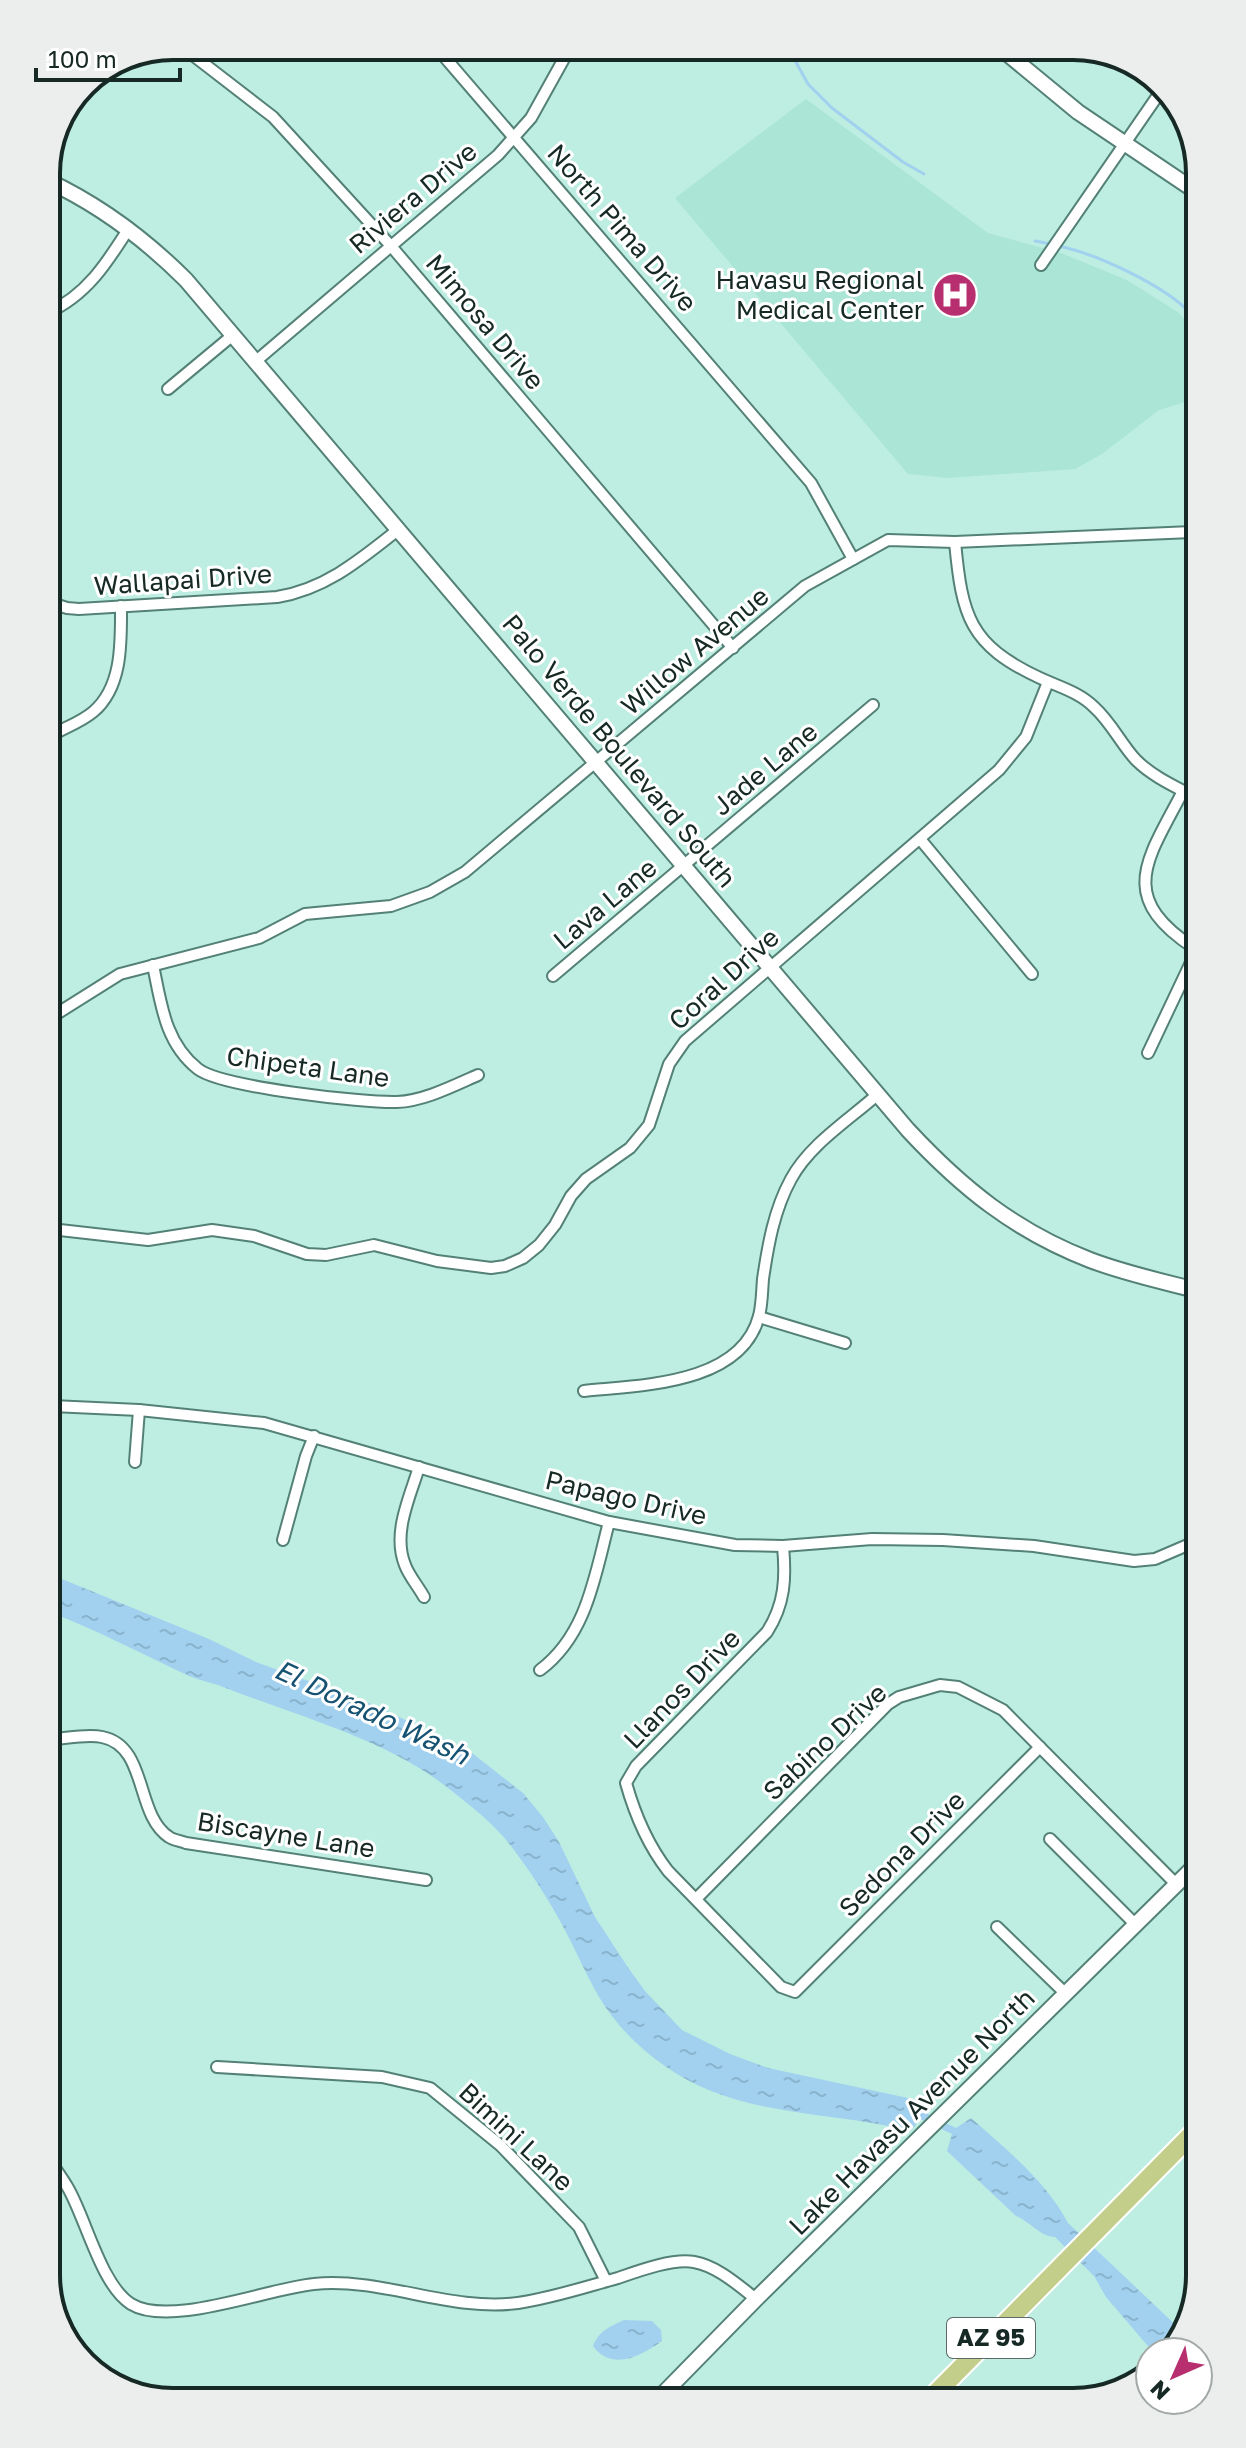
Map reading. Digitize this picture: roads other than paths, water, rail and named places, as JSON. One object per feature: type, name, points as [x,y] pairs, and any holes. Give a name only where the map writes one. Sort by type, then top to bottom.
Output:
[{"type":"highway","name":"AZ 95","points":[[941,2388],[1186,2140]]},
{"type":"main road","points":[[1015,60],[1123,144],[1186,185]]},
{"type":"main road","name":"Palo Verde Boulevard South","points":[[60,187],[99,207],[129,228],[186,280],[946,1170],[996,1211],[1059,1247],[1090,1260],[1186,1287]]},
{"type":"main road","name":"Lake Havasu Avenue North","points":[[669,2388],[1186,1876]]},
{"type":"street","name":"Mimosa Drive","points":[[199,60],[273,117],[391,246],[733,648]]},
{"type":"street","name":"North Pima Drive","points":[[447,60],[811,483],[853,559]]},
{"type":"street","name":"Riviera Drive","points":[[256,361],[516,137],[545,96],[564,60]]},
{"type":"street","points":[[1041,265],[1157,97]]},
{"type":"street","points":[[60,306],[96,277],[129,228]]},
{"type":"street","points":[[168,389],[233,335]]},
{"type":"street","name":"Wallapai Drive","points":[[60,606],[79,609],[299,593],[342,573],[399,529]]},
{"type":"street","name":"Willow Avenue","points":[[60,1012],[120,974],[259,938],[305,914],[391,906],[430,892],[465,872],[805,586],[888,540],[955,542],[1186,532]]},
{"type":"street","points":[[955,542],[960,593],[969,618],[981,637],[997,654],[1017,668],[1078,694],[1093,705],[1138,762],[1186,793]]},
{"type":"street","points":[[60,730],[79,722],[103,701],[112,685],[120,651],[121,606]]},
{"type":"street","name":"Coral Drive","points":[[60,1230],[148,1240],[212,1230],[254,1236],[307,1254],[326,1255],[374,1245],[450,1263],[491,1268],[523,1258],[539,1245],[555,1225],[571,1196],[586,1179],[630,1148],[649,1125],[669,1064],[685,1041],[1014,754],[1026,737],[1048,682]]},
{"type":"street","name":"Jade Lane","points":[[685,865],[873,705]]},
{"type":"street","points":[[1186,797],[1147,862],[1145,887],[1149,906],[1160,922],[1186,942]]},
{"type":"street","points":[[920,839],[1032,974]]},
{"type":"street","name":"Lava Lane","points":[[553,976],[685,865]]},
{"type":"street","name":"Chipeta Lane","points":[[153,965],[164,1020],[174,1042],[199,1070],[213,1077],[242,1085],[398,1102],[447,1089],[478,1075]]},
{"type":"street","points":[[1148,1053],[1186,973]]},
{"type":"street","points":[[584,1391],[663,1382],[708,1371],[733,1355],[759,1317],[769,1242],[790,1180],[808,1154],[878,1094]]},
{"type":"street","points":[[759,1317],[845,1343]]},
{"type":"street","name":"Papago Drive","points":[[60,1406],[139,1410],[264,1423],[609,1522],[735,1545],[783,1546],[872,1539],[943,1540],[1034,1546],[1134,1561],[1155,1559],[1186,1546]]},
{"type":"street","points":[[135,1462],[139,1410]]},
{"type":"street","points":[[283,1540],[314,1436]]},
{"type":"street","points":[[419,1467],[399,1543],[405,1565],[424,1597]]},
{"type":"street","points":[[540,1670],[557,1658],[575,1634],[609,1522]]},
{"type":"street","name":"Llanos Drive","points":[[783,1546],[783,1600],[767,1632],[636,1766],[626,1783],[642,1831],[653,1852],[781,1987],[795,1992]]},
{"type":"street","name":"Sabino Drive","points":[[696,1899],[888,1704],[899,1697],[940,1685],[958,1687],[1003,1710],[1177,1885]]},
{"type":"street","name":"Biscayne Lane","points":[[60,1739],[100,1736],[118,1744],[133,1766],[157,1823],[168,1836],[186,1843],[426,1880]]},
{"type":"street","name":"Sedona Drive","points":[[795,1992],[1040,1747]]},
{"type":"street","points":[[1050,1839],[1136,1925]]},
{"type":"street","points":[[997,1927],[1066,1994]]},
{"type":"street","name":"Bimini Lane","points":[[217,2067],[382,2077],[430,2088],[500,2145],[579,2227],[606,2281]]},
{"type":"street","points":[[60,2176],[109,2279],[131,2304],[163,2313],[313,2284],[350,2284],[474,2304],[501,2303],[560,2295],[657,2266],[692,2261],[731,2279],[756,2299]]},
{"type":"water","name":"El Dorado Wash","points":[[60,1578],[209,1639],[256,1662],[377,1706],[472,1753],[523,1793],[543,1817],[559,1842],[595,1917],[645,1991],[682,2030],[730,2054],[768,2068],[922,2101],[926,2104],[924,2112],[956,2128],[971,2118],[1037,2179],[1068,2223],[1174,2324],[1168,2336],[1139,2336],[1106,2297],[1094,2276],[1055,2237],[1016,2216],[947,2151],[952,2134],[920,2119],[911,2131],[761,2106],[711,2091],[669,2069],[644,2050],[612,2016],[559,1918],[530,1872],[499,1832],[466,1802],[423,1770],[367,1741],[189,1676],[60,1616]]},
{"type":"water","points":[[624,2320],[652,2321],[661,2330],[662,2341],[627,2359],[618,2360],[601,2354],[593,2346],[598,2337]]},
{"type":"waterway","points":[[795,60],[808,84],[832,108],[903,162],[924,174]]},
{"type":"waterway","points":[[1035,241],[1051,244]]},
{"type":"waterway","points":[[1058,246],[1129,272],[1186,309]]},
{"type":"place","name":"Havasu Regional Medical Center","points":[[955,295]]}]
